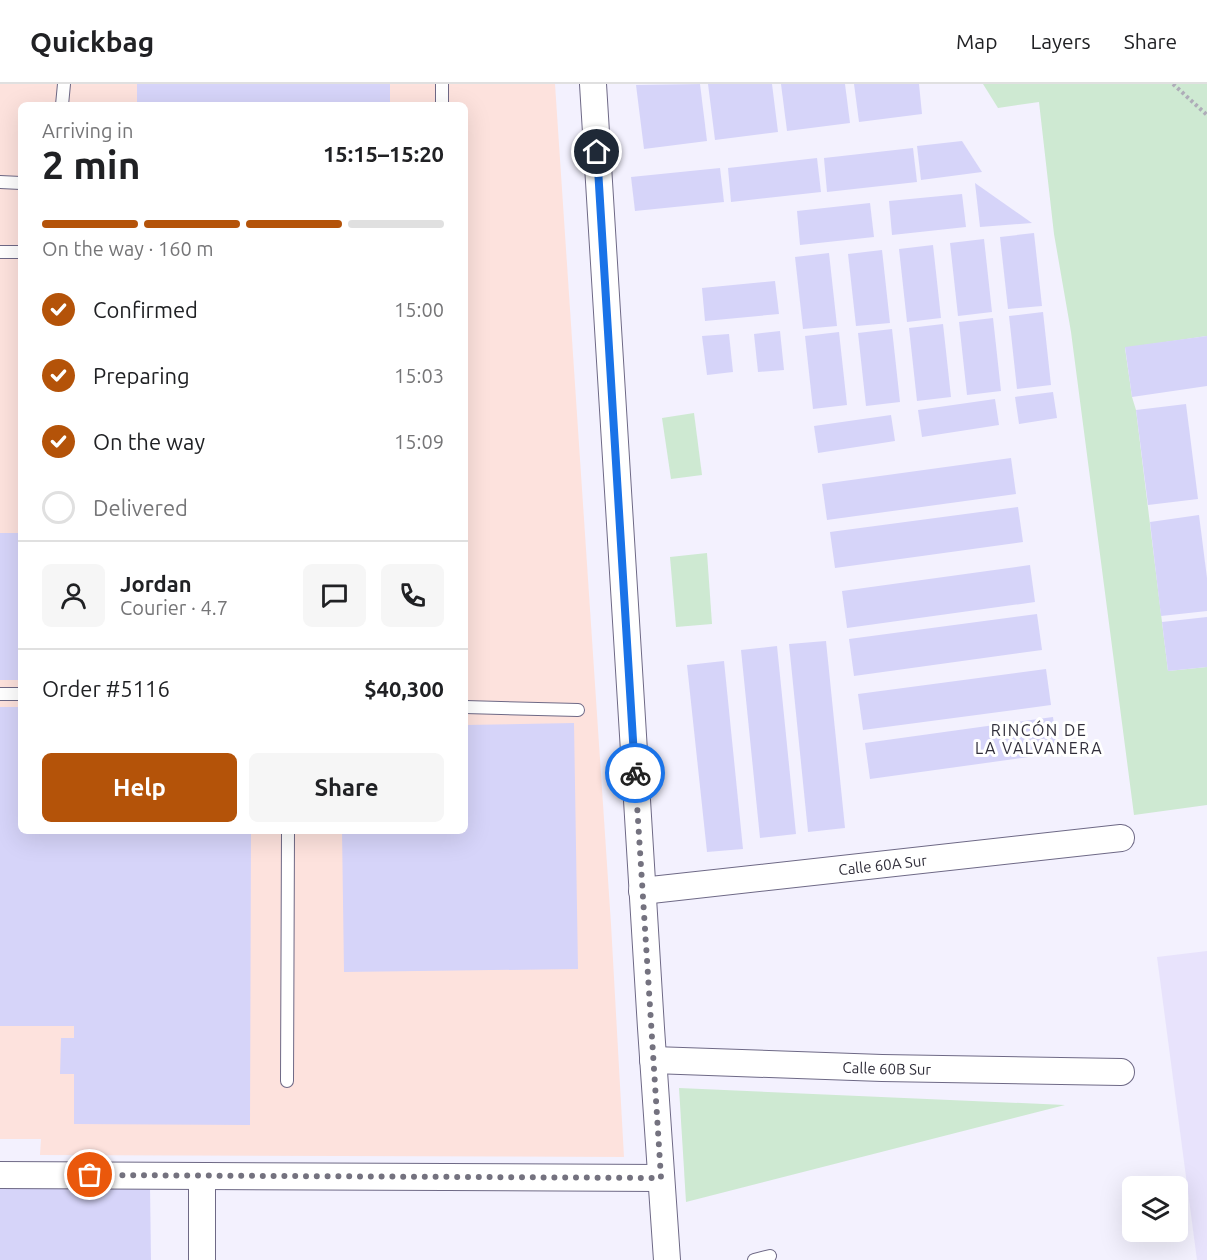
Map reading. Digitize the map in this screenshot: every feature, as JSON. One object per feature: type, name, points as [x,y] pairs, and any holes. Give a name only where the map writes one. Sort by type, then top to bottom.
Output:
[{"type":"street","points":[[593,84],[667,1260]]},
{"type":"street","name":"Calle 60A Sur","points":[[642,891],[1121,838]]},
{"type":"street","name":"Calle 60B Sur","points":[[653,1060],[882,1068],[1121,1072]]},
{"type":"street","points":[[0,1175],[661,1178]]},
{"type":"street","points":[[202,1176],[202,1260]]},
{"type":"lane","points":[[62,102],[64,84]]},
{"type":"lane","points":[[442,84],[442,102]]},
{"type":"lane","points":[[0,182],[18,183]]},
{"type":"lane","points":[[0,252],[18,252]]},
{"type":"lane","points":[[0,694],[18,694]]},
{"type":"lane","points":[[468,707],[578,710]]},
{"type":"lane","points":[[287,1081],[288,834]]},
{"type":"lane","points":[[754,1260],[770,1256]]},
{"type":"path","points":[[1173,84],[1207,115]]},
{"type":"shaded area","points":[[0,84],[555,84],[611,924],[624,1157],[40,1155],[41,1139],[0,1139]]},
{"type":"shaded area","points":[[1207,951],[1207,1260],[1197,1260],[1188,1176],[1186,1176],[1157,957]]},
{"type":"green space","points":[[983,84],[1207,84],[1207,336],[1125,348],[1136,410],[1168,671],[1207,667],[1207,805],[1134,815],[1071,332],[1054,234],[1039,102],[998,108]]},
{"type":"green space","points":[[694,413],[702,475],[671,479],[662,418]]},
{"type":"green space","points":[[707,553],[712,624],[676,627],[670,557]]},
{"type":"green space","points":[[679,1088],[1065,1105],[686,1202]]},
{"type":"building","points":[[137,84],[390,84],[390,102],[137,102]]},
{"type":"building","points":[[700,84],[707,141],[644,149],[636,85]]},
{"type":"building","points":[[708,84],[772,84],[778,132],[715,140]]},
{"type":"building","points":[[781,84],[845,84],[850,123],[787,131]]},
{"type":"building","points":[[854,84],[919,84],[922,114],[859,122]]},
{"type":"building","points":[[962,141],[982,172],[921,180],[917,146]]},
{"type":"building","points":[[913,148],[917,182],[827,192],[824,158]]},
{"type":"building","points":[[817,158],[821,192],[731,202],[728,168]]},
{"type":"building","points":[[720,168],[724,202],[635,211],[631,177]]},
{"type":"building","points":[[975,183],[1032,223],[980,227]]},
{"type":"building","points":[[962,194],[966,227],[892,235],[889,201]]},
{"type":"building","points":[[870,203],[874,237],[800,245],[797,211]]},
{"type":"building","points":[[1034,233],[1042,306],[1008,309],[1000,237]]},
{"type":"building","points":[[984,239],[992,312],[958,316],[950,243]]},
{"type":"building","points":[[933,245],[941,318],[907,322],[899,249]]},
{"type":"building","points":[[882,250],[890,323],[856,326],[848,254]]},
{"type":"building","points":[[829,253],[837,326],[803,329],[795,257]]},
{"type":"building","points":[[775,281],[779,314],[705,321],[702,288]]},
{"type":"building","points":[[1043,312],[1051,385],[1017,389],[1009,316]]},
{"type":"building","points":[[993,318],[1001,391],[967,395],[959,322]]},
{"type":"building","points":[[943,324],[951,397],[917,401],[909,328]]},
{"type":"building","points":[[892,329],[900,402],[866,406],[858,333]]},
{"type":"building","points":[[780,331],[784,370],[758,372],[754,334]]},
{"type":"building","points":[[839,332],[847,405],[813,409],[805,336]]},
{"type":"building","points":[[729,334],[733,372],[707,375],[702,336]]},
{"type":"building","points":[[1207,336],[1207,386],[1132,397],[1125,347]]},
{"type":"building","points":[[1053,392],[1057,418],[1019,424],[1015,397]]},
{"type":"building","points":[[995,399],[999,425],[922,437],[918,410]]},
{"type":"building","points":[[1186,404],[1198,499],[1148,505],[1136,410]]},
{"type":"building","points":[[891,415],[895,441],[818,453],[814,426]]},
{"type":"building","points":[[1011,458],[1016,494],[827,520],[822,484]]},
{"type":"building","points":[[1018,507],[1023,542],[835,568],[830,532]]},
{"type":"building","points":[[1199,515],[1207,578],[1207,611],[1161,616],[1150,522]]},
{"type":"building","points":[[0,533],[18,533],[18,680],[0,680]]},
{"type":"building","points":[[1030,565],[1035,602],[847,628],[842,591]]},
{"type":"building","points":[[1037,614],[1042,650],[854,676],[849,639]]},
{"type":"building","points":[[1207,617],[1207,667],[1168,671],[1162,622]]},
{"type":"building","points":[[826,641],[845,828],[808,832],[789,644]]},
{"type":"building","points":[[777,646],[796,834],[760,838],[741,650]]},
{"type":"building","points":[[724,661],[743,849],[707,852],[687,665]]},
{"type":"building","points":[[1046,669],[1051,705],[863,730],[858,694]]},
{"type":"building","points":[[0,707],[18,707],[18,834],[251,834],[250,1125],[74,1124],[74,1074],[60,1074],[61,1038],[74,1038],[74,1026],[0,1026]]},
{"type":"building","points":[[1053,717],[1058,753],[870,779],[865,743]]},
{"type":"building","points":[[574,723],[578,969],[344,972],[342,834],[468,834],[468,725]]},
{"type":"building","points":[[0,1187],[150,1187],[151,1260],[0,1260]]},
{"type":"way so far","points":[[90,1175],[661,1178],[635,773]]},
{"type":"district","name":"RINCÓN DE LA VALVANERA","points":[[1039,739]]},
{"type":"route","points":[[597,152],[635,773]]}]
